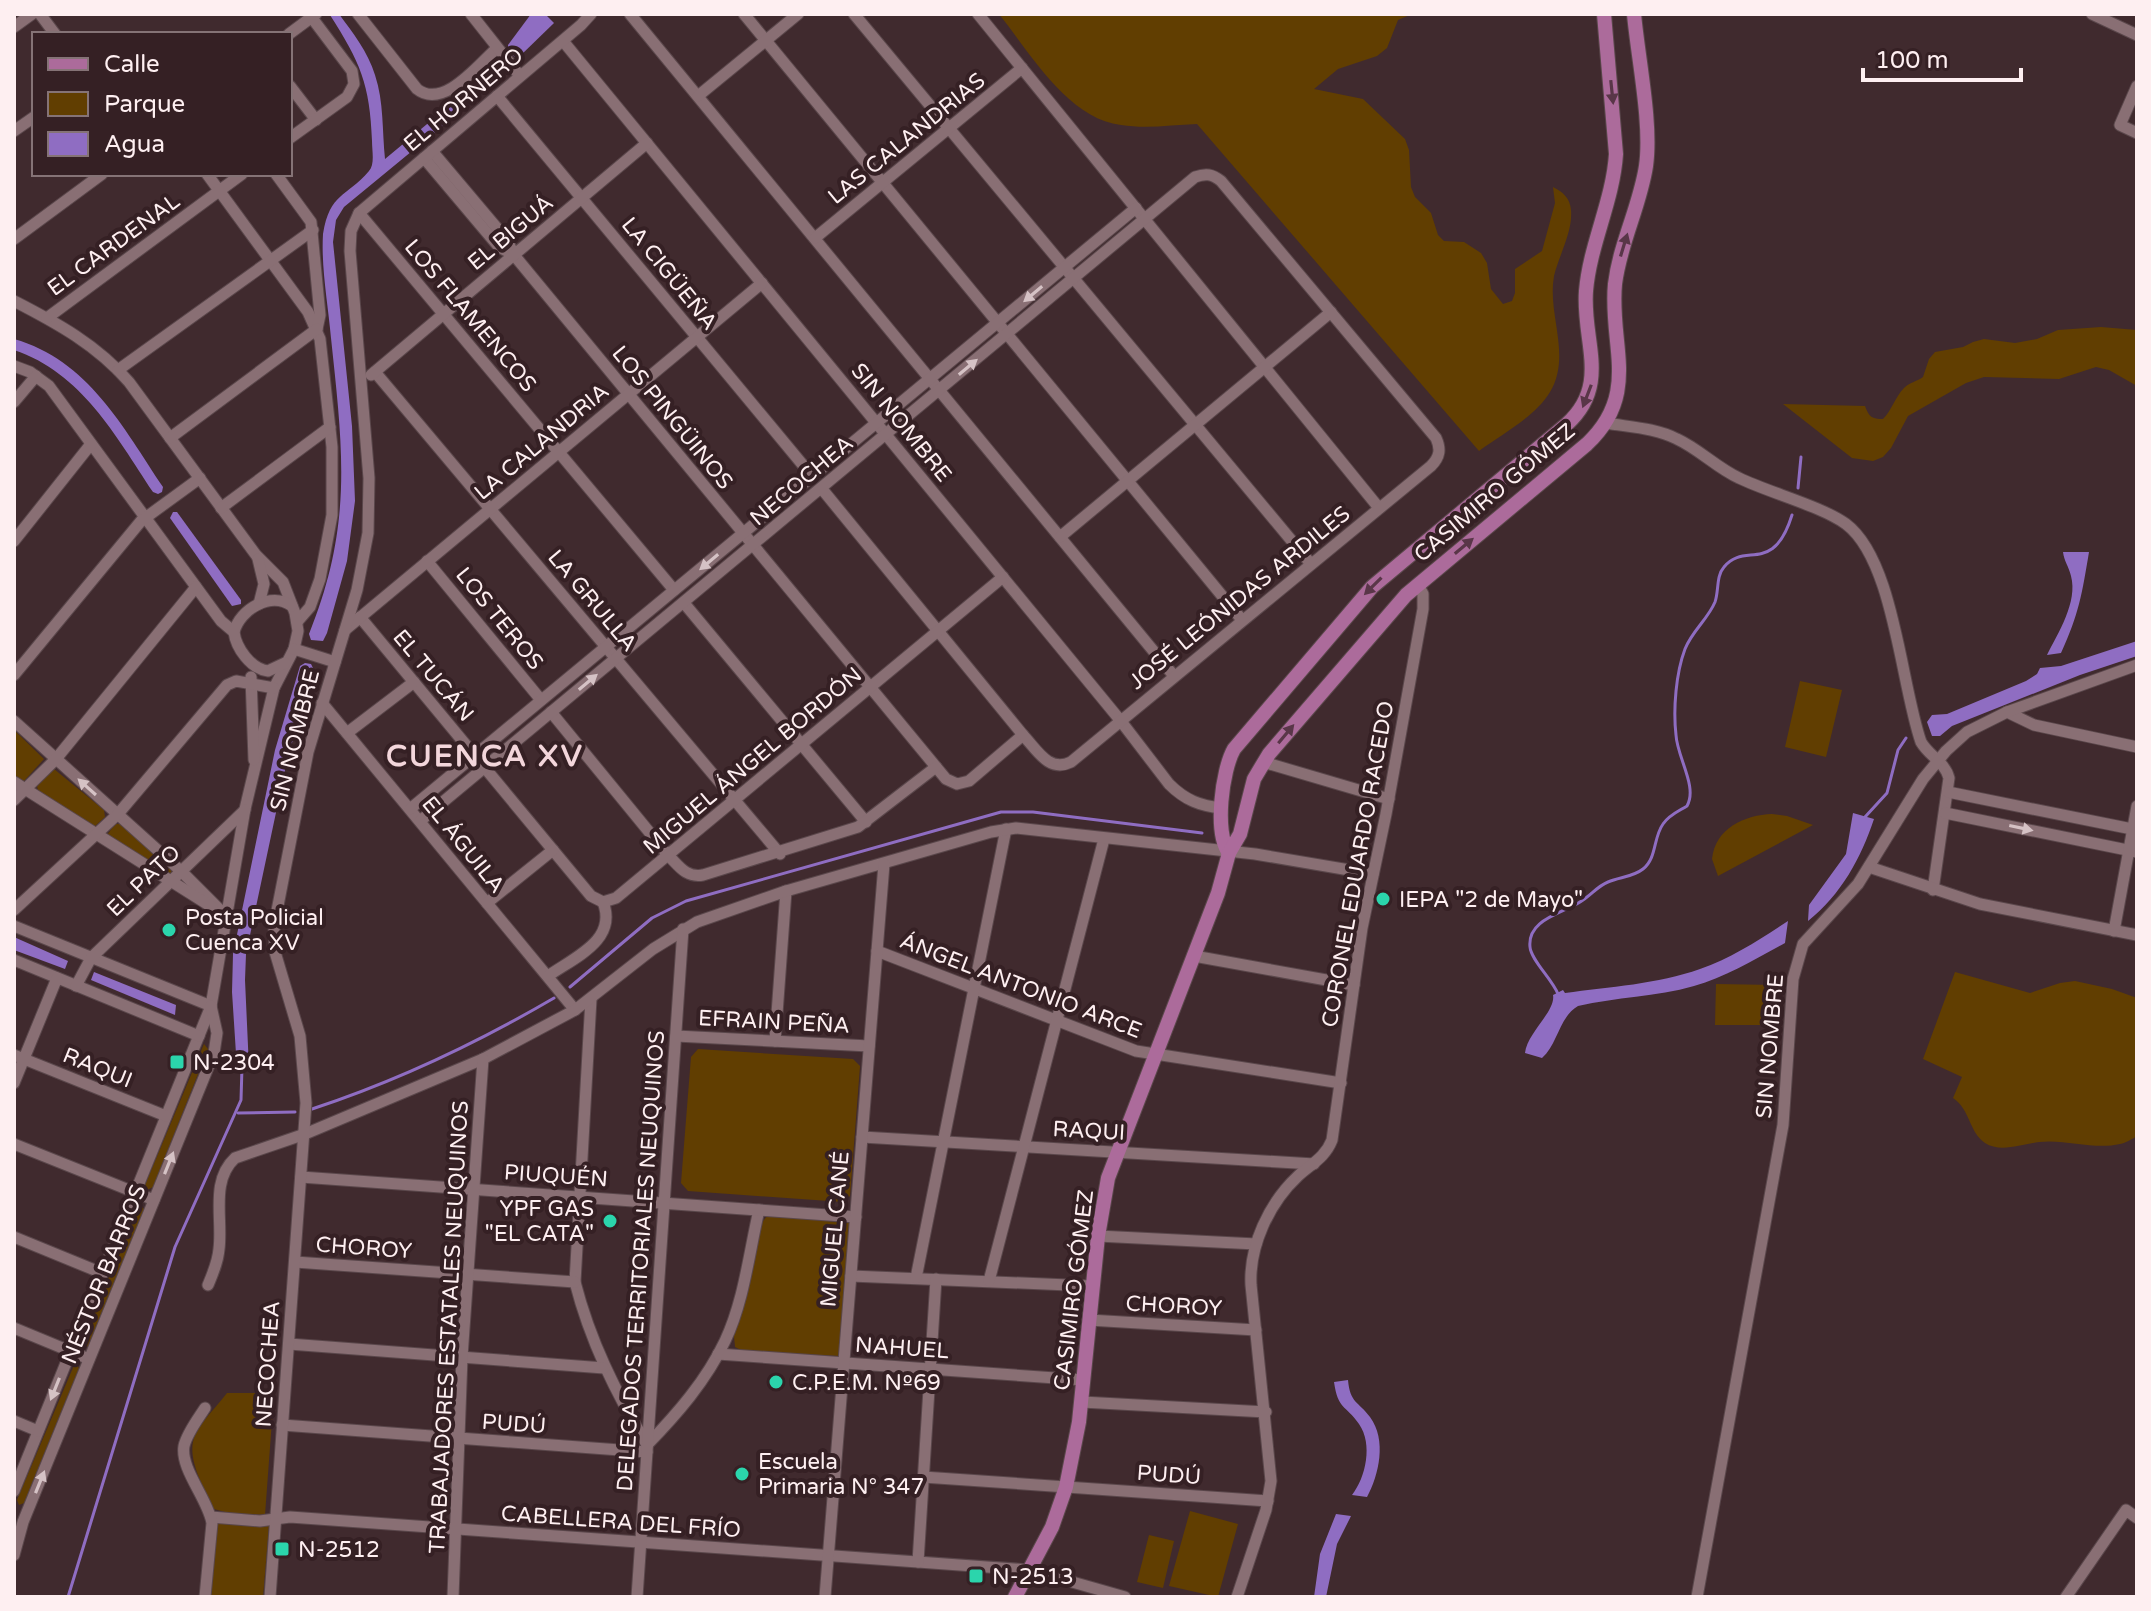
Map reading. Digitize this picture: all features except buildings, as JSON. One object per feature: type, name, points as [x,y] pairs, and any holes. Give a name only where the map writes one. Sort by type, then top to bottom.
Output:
[{"type":"main road","name":"CASIMIRO GÓMEZ","points":[[1229,853],[1220,835],[1227,763],[1234,749],[1361,599],[1397,564],[1578,414],[1590,392],[1593,378],[1586,300],[1589,270],[1616,154],[1604,14]]},
{"type":"main road","name":"CASIMIRO GÓMEZ","points":[[1015,1597],[1052,1527],[1066,1487],[1082,1402],[1092,1286],[1105,1192],[1117,1152],[1222,882],[1229,853],[1240,834],[1254,779],[1263,762],[1382,621],[1418,585],[1587,444],[1606,423],[1617,397],[1616,278],[1642,186],[1647,154],[1634,14]]},
{"type":"main road","points":[[1587,320],[1617,321]]},
{"type":"main road","points":[[1397,564],[1418,585]]},
{"type":"street","points":[[14,27],[32,14]]},
{"type":"street","points":[[40,14],[54,32]]},
{"type":"street","name":"EL HORNERO","points":[[358,14],[417,89],[432,96],[449,91],[497,48]]},
{"type":"street","points":[[471,14],[520,76]]},
{"type":"street","name":"EL HORNERO","points":[[359,213],[591,14]]},
{"type":"street","points":[[630,14],[1174,676]]},
{"type":"street","points":[[744,14],[1242,620]]},
{"type":"street","points":[[698,96],[798,14]]},
{"type":"street","points":[[854,14],[1311,564]]},
{"type":"street","points":[[978,14],[1379,508]]},
{"type":"street","points":[[2092,14],[2137,35]]},
{"type":"street","points":[[291,32],[312,15],[352,71],[354,84],[347,97],[292,137]]},
{"type":"street","name":"SIN NOMBRE","points":[[563,41],[1178,793],[1201,806],[1222,808]]},
{"type":"street","name":"LAS CALANDRIAS","points":[[815,238],[1022,68]]},
{"type":"street","points":[[2137,86],[2120,125],[2137,133]]},
{"type":"street","points":[[292,89],[316,120]]},
{"type":"street","name":"LA CIGÜEÑA","points":[[497,96],[812,476]]},
{"type":"street","points":[[14,131],[32,118]]},
{"type":"street","name":"EL BIGUÁ","points":[[361,383],[647,143]]},
{"type":"street","name":"LOS PINGÜINOS","points":[[428,154],[499,247],[514,255],[946,779],[957,784],[969,781],[1023,735]]},
{"type":"street","name":"NECOCHEA","points":[[420,821],[1195,177],[1209,174],[1221,181],[1331,312]]},
{"type":"street","points":[[14,239],[99,176]]},
{"type":"street","points":[[208,176],[317,329]]},
{"type":"street","name":"EL CARDENAL","points":[[47,318],[239,176]]},
{"type":"street","points":[[170,438],[317,329],[320,315],[313,230],[307,214],[278,176]]},
{"type":"street","name":"NECOCHEA","points":[[410,809],[1136,208]]},
{"type":"street","name":"SIN NOMBRE","points":[[305,1134],[305,1081],[300,1036],[273,938],[275,912],[308,752],[361,572],[368,533],[369,478],[350,241],[359,213]]},
{"type":"street","name":"LOS FLAMENCOS","points":[[359,213],[674,590]]},
{"type":"street","points":[[118,370],[313,230]]},
{"type":"street","name":"LA CALANDRIA","points":[[345,630],[762,283]]},
{"type":"street","points":[[14,301],[87,343],[118,370],[256,555],[283,582],[292,606]]},
{"type":"street","points":[[1060,537],[1331,312]]},
{"type":"street","name":"JOSÉ LEÓNIDAS ARDILES","points":[[1023,735],[1045,759],[1056,765],[1071,762],[1436,461],[1440,450],[1436,438],[1331,312]]},
{"type":"street","name":"NÉSTOR BARROS","points":[[297,622],[313,599],[330,535],[333,480],[330,427],[317,329]]},
{"type":"street","points":[[14,366],[36,376],[55,393],[221,621],[234,632],[241,618],[265,601],[279,599],[292,606]]},
{"type":"street","name":"LA GRULLA","points":[[375,372],[780,854]]},
{"type":"street","points":[[14,402],[36,376]]},
{"type":"street","points":[[1606,423],[1654,431],[1677,439],[1727,472],[1836,518],[1858,534],[1881,583],[1921,742],[1948,772],[1948,792],[1933,890]]},
{"type":"street","points":[[221,508],[330,427]]},
{"type":"street","points":[[14,541],[91,444]]},
{"type":"street","points":[[14,675],[145,518],[200,478]]},
{"type":"street","points":[[822,489],[1023,735]]},
{"type":"street","points":[[256,555],[264,578],[259,604]]},
{"type":"street","name":"LOS TEROS","points":[[427,561],[541,700]]},
{"type":"street","name":"MIGUEL ÁNGEL BORDÓN","points":[[603,902],[616,898],[1003,577]]},
{"type":"street","name":"CORONEL EDUARDO RACEDO","points":[[1237,1597],[1268,1501],[1271,1470],[1250,1274],[1256,1244],[1282,1194],[1299,1174],[1325,1154],[1332,1140],[1364,914],[1389,799],[1423,609],[1423,594],[1418,585]]},
{"type":"street","points":[[14,800],[56,759],[196,587]]},
{"type":"street","points":[[684,603],[866,822]]},
{"type":"street","name":"NÉSTOR BARROS","points":[[14,1491],[211,1006],[245,809],[274,688],[294,649],[297,622],[292,606]]},
{"type":"street","name":"EL TUCÁN","points":[[360,617],[591,896],[603,902]]},
{"type":"street","name":"NÉSTOR BARROS","points":[[234,632],[249,661],[255,777]]},
{"type":"street","points":[[294,649],[335,662]]},
{"type":"street","points":[[249,661],[261,671],[268,671],[285,662]]},
{"type":"street","name":"SIN NOMBRE","points":[[1697,1597],[1783,1125],[1795,967],[1803,944],[1847,897],[1869,867],[1937,760],[1978,725],[2136,666]]},
{"type":"street","points":[[14,910],[118,814],[227,685],[236,681],[274,688]]},
{"type":"street","points":[[347,733],[414,682]]},
{"type":"street","name":"EL ÁGUILA","points":[[322,703],[575,1010]]},
{"type":"street","points":[[551,712],[668,855],[691,876],[780,854],[850,831],[936,767]]},
{"type":"street","points":[[2007,712],[2034,725],[2137,747]]},
{"type":"street","points":[[14,721],[182,872],[226,916]]},
{"type":"street","points":[[1263,762],[1389,799]]},
{"type":"street","points":[[14,782],[226,916]]},
{"type":"street","points":[[1948,792],[2135,830]]},
{"type":"street","points":[[2114,931],[2133,851],[2137,806]]},
{"type":"street","name":"EL PATO","points":[[76,986],[91,958],[245,809]]},
{"type":"street","points":[[1945,813],[2133,851]]},
{"type":"street","points":[[208,1285],[217,1264],[220,1246],[222,1176],[235,1158],[305,1134],[483,1059],[575,1010],[653,949],[683,929],[718,913],[1006,829],[1029,828],[1267,856],[1373,874]]},
{"type":"street","points":[[916,1278],[1006,829]]},
{"type":"street","points":[[989,1281],[1104,839]]},
{"type":"street","points":[[487,903],[553,850]]},
{"type":"street","name":"MIGUEL CANÉ","points":[[825,1597],[884,864]]},
{"type":"street","points":[[1869,867],[1980,904],[2137,935]]},
{"type":"street","points":[[775,1041],[786,891]]},
{"type":"street","points":[[548,976],[601,937],[608,920],[603,902]]},
{"type":"street","points":[[14,926],[211,1006]]},
{"type":"street","name":"DELEGADOS TERRITORIALES NEUQUINOS","points":[[637,1597],[683,929]]},
{"type":"street","name":"ÁNGEL ANTONIO ARCE","points":[[877,951],[1128,1049],[1155,1056],[1341,1083]]},
{"type":"street","points":[[1194,956],[1354,985]]},
{"type":"street","points":[[14,960],[199,1036]]},
{"type":"street","points":[[14,1083],[19,1057],[57,978]]},
{"type":"street","points":[[591,999],[575,1282],[604,1368],[647,1449],[683,1406],[718,1354],[735,1314],[759,1210]]},
{"type":"street","name":"NÉSTOR BARROS","points":[[14,1555],[19,1520],[89,1359],[215,1048],[217,1028],[211,1006]]},
{"type":"street","name":"EFRAIN PEÑA","points":[[676,1036],[869,1046]]},
{"type":"street","name":"RAQUI","points":[[19,1057],[166,1116]]},
{"type":"street","name":"TRABAJADORES ESTATALES NEUQUINOS","points":[[453,1597],[462,1357],[483,1059]]},
{"type":"street","name":"NECOCHEA","points":[[270,1597],[305,1134]]},
{"type":"street","name":"RAQUI","points":[[862,1137],[1314,1164]]},
{"type":"street","points":[[14,1144],[154,1200]]},
{"type":"street","name":"PIUQUÉN","points":[[301,1177],[856,1217]]},
{"type":"street","points":[[1098,1236],[1256,1244]]},
{"type":"street","points":[[14,1237],[102,1273]]},
{"type":"street","name":"CHOROY","points":[[295,1262],[575,1282]]},
{"type":"street","points":[[851,1276],[1092,1286]]},
{"type":"street","points":[[918,1562],[936,1279]]},
{"type":"street","name":"CHOROY","points":[[1089,1320],[1256,1330]]},
{"type":"street","points":[[14,1328],[89,1359]]},
{"type":"street","points":[[289,1344],[604,1368]]},
{"type":"street","name":"NAHUEL","points":[[718,1354],[1084,1380]]},
{"type":"street","points":[[1082,1402],[1266,1412]]},
{"type":"street","points":[[205,1408],[188,1437],[184,1453],[211,1517],[205,1597]]},
{"type":"street","points":[[14,1421],[38,1431]]},
{"type":"street","name":"PUDÚ","points":[[282,1425],[647,1449]]},
{"type":"street","name":"PUDÚ","points":[[923,1477],[1268,1501]]},
{"type":"street","points":[[2066,1597],[2126,1510],[2137,1518]]},
{"type":"street","name":"CABELLERA DEL FRÍO","points":[[211,1517],[457,1529],[1030,1570],[1125,1597]]},
{"type":"green space","points":[[999,14],[1412,14],[1398,20],[1387,48],[1377,56],[1338,69],[1314,89],[1363,99],[1405,139],[1415,197],[1431,213],[1438,235],[1444,241],[1464,242],[1481,253],[1487,263],[1491,289],[1503,304],[1512,301],[1515,293],[1515,269],[1542,251],[1555,203],[1553,187],[1565,196],[1571,218],[1554,276],[1553,291],[1559,364],[1556,378],[1544,401],[1479,451],[1197,124],[1121,125],[1084,111],[1067,98],[1037,65]]},
{"type":"green space","points":[[2101,327],[2137,330],[2137,386],[2109,370],[2096,367],[2059,379],[1984,377],[1966,383],[1908,416],[1891,448],[1883,457],[1873,461],[1852,458],[1783,404],[1865,406],[1871,417],[1883,419],[1904,388],[1923,377],[1935,352],[1984,339],[2015,343],[2037,339],[2058,330]]},
{"type":"green space","points":[[1800,681],[1842,690],[1826,757],[1785,747]]},
{"type":"green space","points":[[14,730],[44,759],[24,781],[14,778]]},
{"type":"green space","points":[[54,769],[104,810],[105,817],[94,827],[38,792],[37,785]]},
{"type":"green space","points":[[1772,814],[1813,825],[1718,876],[1712,859],[1714,848],[1725,831],[1752,817]]},
{"type":"green space","points":[[115,824],[121,824],[171,869],[172,875],[107,835]]},
{"type":"green space","points":[[1955,972],[2030,993],[2075,981],[2137,998],[2137,1136],[2110,1146],[2049,1141],[2004,1148],[1985,1143],[1953,1098],[1962,1077],[1923,1059]]},
{"type":"green space","points":[[1716,984],[1777,985],[1777,1025],[1715,1025]]},
{"type":"green space","points":[[204,1044],[208,1049],[153,1187],[147,1190],[145,1185]]},
{"type":"green space","points":[[698,1049],[853,1059],[860,1066],[850,1196],[843,1202],[688,1191],[681,1183],[691,1057]]},
{"type":"green space","points":[[140,1204],[144,1209],[88,1346],[83,1348],[81,1343]]},
{"type":"green space","points":[[767,1216],[851,1223],[839,1356],[743,1351],[735,1347],[734,1336],[760,1225]]},
{"type":"green space","points":[[75,1363],[79,1368],[24,1503],[19,1505],[17,1500]]},
{"type":"green space","points":[[227,1393],[274,1393],[265,1515],[214,1509],[195,1465],[192,1452],[196,1433]]},
{"type":"green space","points":[[1190,1511],[1238,1524],[1218,1597],[1169,1586]]},
{"type":"green space","points":[[215,1522],[269,1526],[263,1597],[209,1597]]},
{"type":"green space","points":[[1149,1535],[1174,1541],[1163,1588],[1137,1582]]},
{"type":"water","points":[[339,14],[364,51],[375,75],[385,159],[474,85],[493,64],[502,69],[502,74],[344,207],[336,220],[333,242],[352,426],[355,501],[347,561],[323,641],[311,640],[309,634],[333,558],[341,488],[341,453],[323,234],[330,210],[369,171],[373,157],[366,88],[356,60],[330,15]]},
{"type":"water","points":[[531,14],[545,14],[554,23],[519,57],[515,57],[508,51],[508,45]]},
{"type":"water","points":[[14,339],[40,349],[83,379],[118,419],[163,487],[162,492],[153,492],[110,428],[78,390],[38,360],[14,350]]},
{"type":"water","points":[[173,512],[177,512],[241,604],[232,606],[170,518]]},
{"type":"water","points":[[2063,552],[2089,552],[2072,627],[2061,653],[2047,655],[2066,617],[2072,596],[2071,576]]},
{"type":"water","points":[[2137,641],[2137,656],[2080,675],[1952,726],[1940,736],[1932,736],[1927,722],[1932,715],[1947,714],[2026,681],[2040,668],[2061,666]]},
{"type":"water","points":[[311,664],[314,670],[288,756],[246,954],[249,1068],[237,1069],[233,954],[275,750],[300,666]]},
{"type":"water","points":[[1853,813],[1874,819],[1869,834],[1840,888],[1808,921],[1809,905],[1846,854]]},
{"type":"water","points":[[1788,921],[1785,943],[1740,967],[1680,990],[1578,1006],[1567,1017],[1542,1058],[1525,1053],[1550,1008],[1553,995],[1563,990],[1565,993],[1616,987],[1684,974],[1735,954]]},
{"type":"water","points":[[14,937],[68,961],[65,969],[14,950]]},
{"type":"water","points":[[94,972],[176,1005],[175,1015],[91,980]]},
{"type":"water","points":[[1348,1380],[1353,1398],[1375,1426],[1380,1447],[1378,1468],[1367,1497],[1352,1495],[1361,1479],[1367,1451],[1359,1424],[1340,1402],[1336,1391],[1334,1382]]},
{"type":"water","points":[[1336,1514],[1351,1516],[1337,1544],[1326,1597],[1314,1597],[1320,1554]]},
{"type":"waterway","points":[[1798,488],[1801,457]]},
{"type":"waterway","points":[[1558,994],[1531,952],[1531,937],[1541,923],[1576,905],[1601,886],[1643,869],[1651,859],[1663,824],[1687,806],[1689,781],[1677,744],[1675,714],[1677,680],[1685,649],[1715,602],[1724,567],[1741,556],[1759,554],[1776,545],[1792,515]]},
{"type":"waterway","points":[[1865,817],[1887,793],[1898,750],[1906,738]]},
{"type":"waterway","points":[[570,987],[652,918],[686,901],[1001,812],[1033,812],[1202,833]]},
{"type":"waterway","points":[[312,1109],[436,1060],[554,998]]},
{"type":"waterway","points":[[68,1597],[175,1247],[241,1100],[242,1067]]},
{"type":"waterway","points":[[238,1113],[295,1112]]},
{"type":"place","name":"IEPA \"2 de Mayo\"","points":[[1383,899]]},
{"type":"place","name":"Posta Policial Cuenca XV","points":[[169,930]]},
{"type":"place","name":"N-2304","points":[[177,1062]]},
{"type":"place","name":"YPF GAS \"EL CATA\"","points":[[610,1221]]},
{"type":"place","name":"C.P.E.M. Nº69","points":[[776,1382]]},
{"type":"place","name":"Escuela Primaria N° 347","points":[[742,1474]]},
{"type":"place","name":"N-2512","points":[[282,1549]]},
{"type":"place","name":"N-2513","points":[[976,1576]]},
{"type":"district","name":"CUENCA XV","points":[[485,756]]}]
